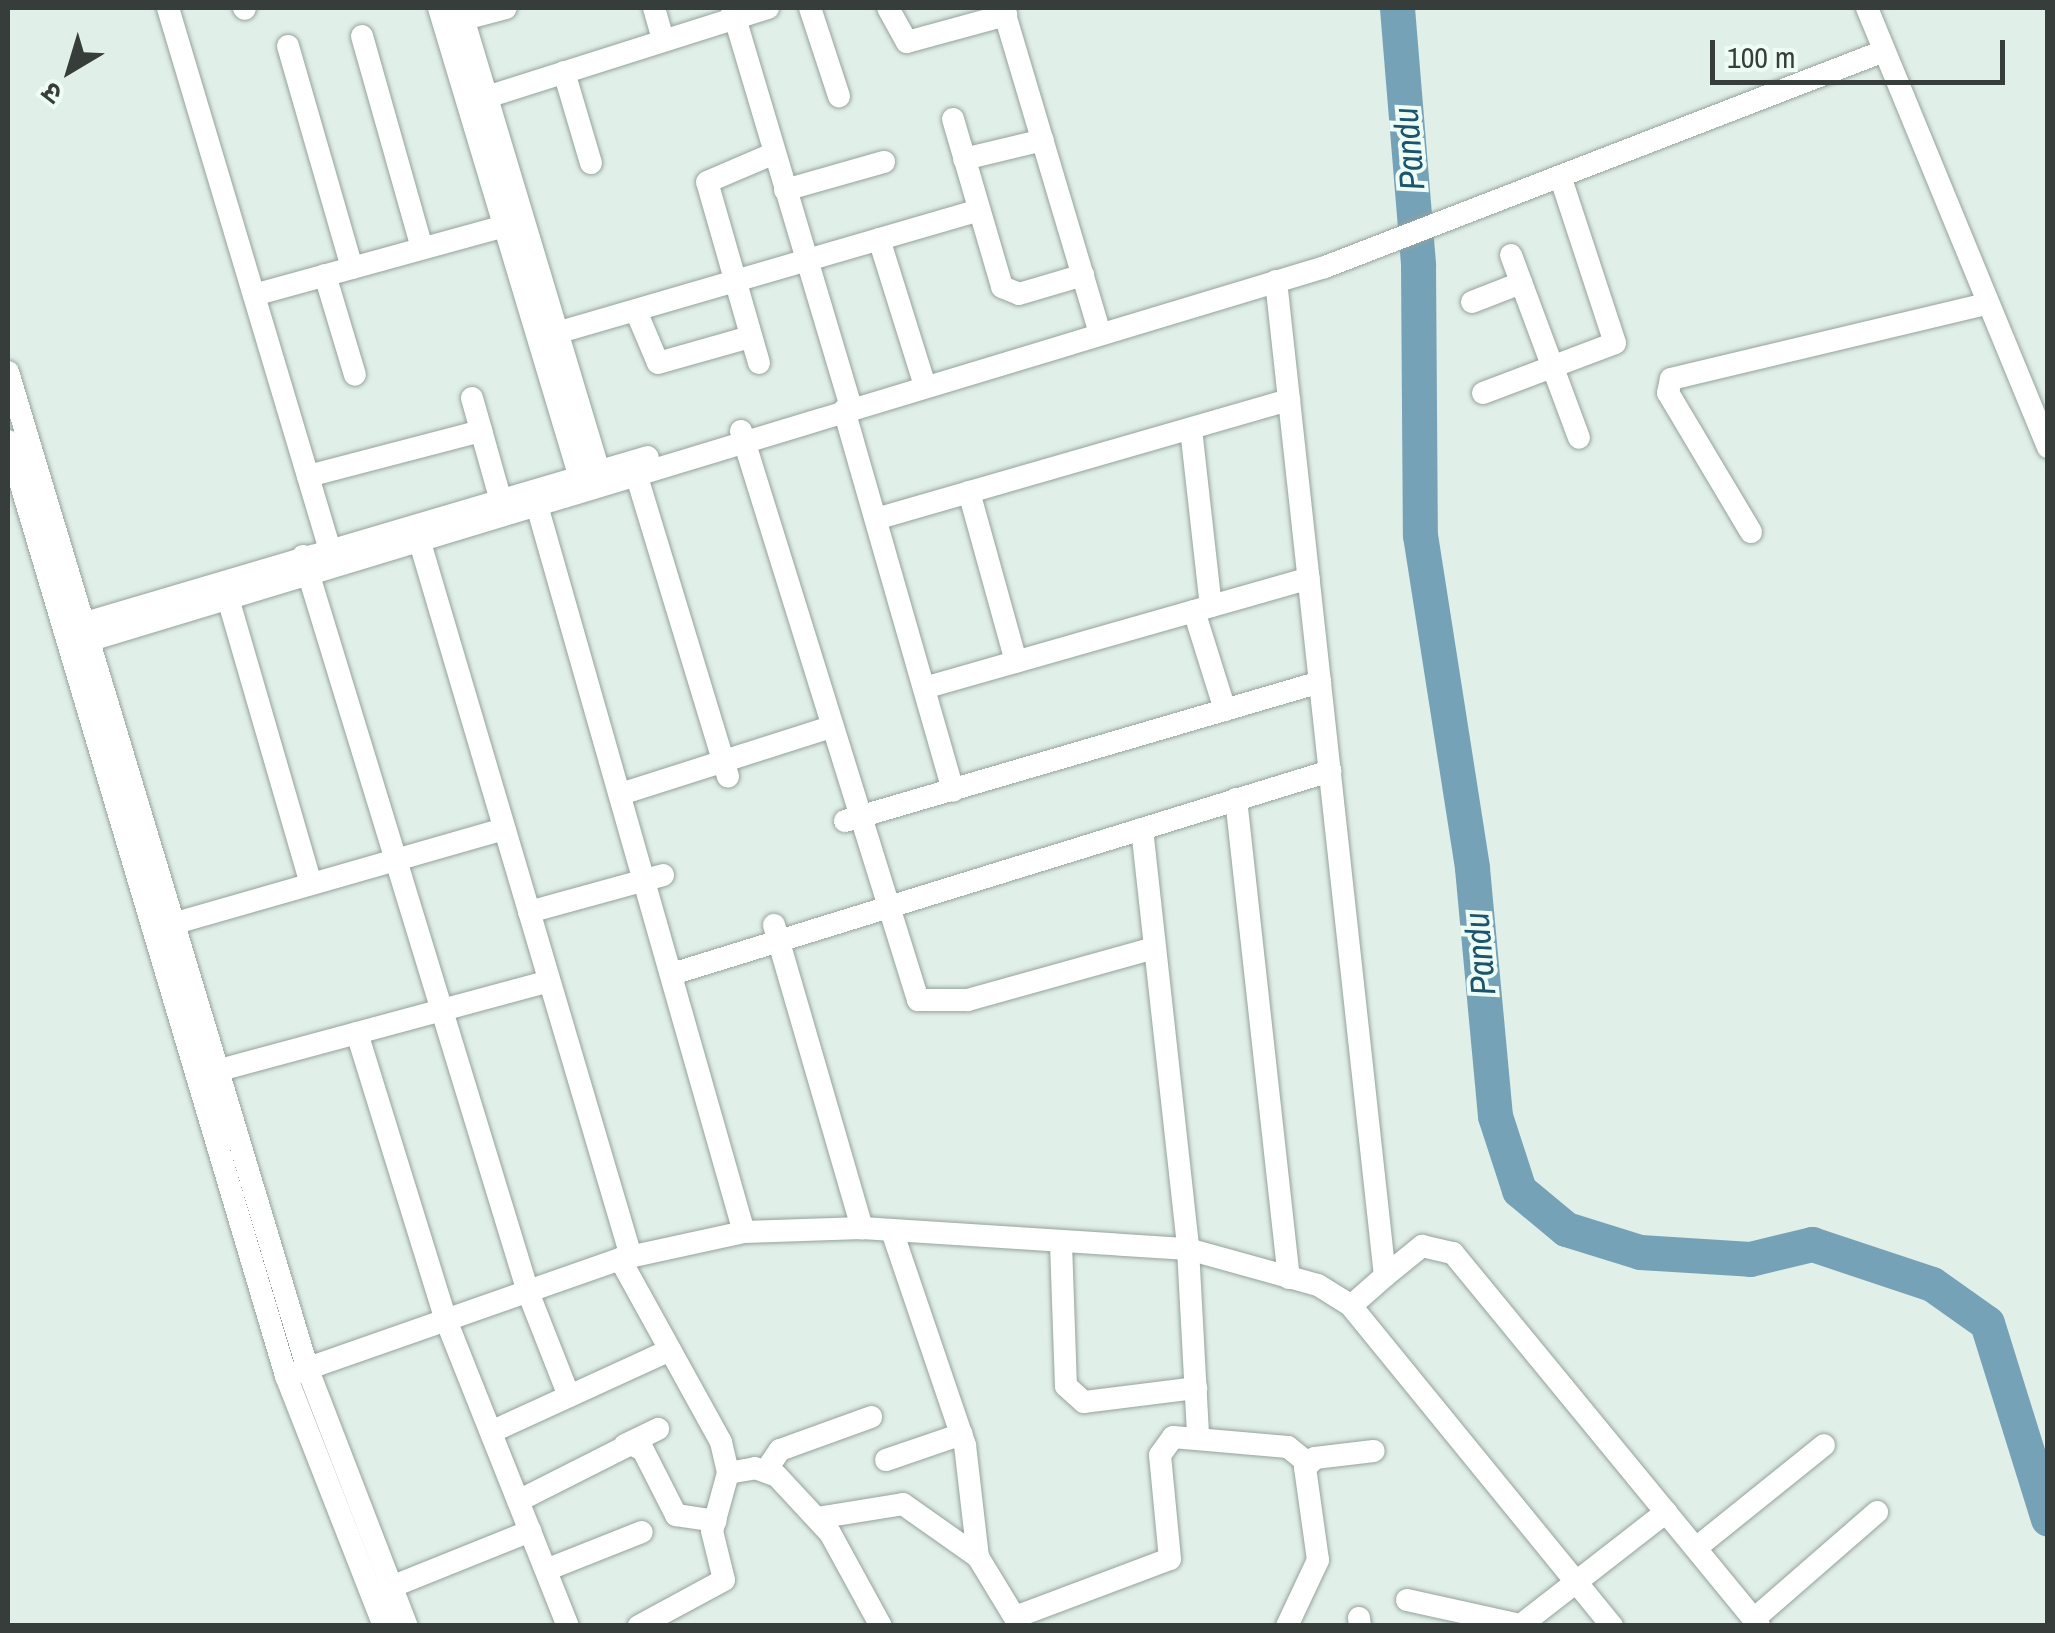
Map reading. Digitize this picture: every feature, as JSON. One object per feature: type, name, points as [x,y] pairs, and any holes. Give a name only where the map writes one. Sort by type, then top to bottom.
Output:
[{"type":"street","points":[[168,8],[330,550]]},
{"type":"street","points":[[438,8],[504,226],[548,335]]},
{"type":"street","points":[[506,8],[462,13],[548,335],[591,479]]},
{"type":"street","points":[[654,8],[664,40]]},
{"type":"street","points":[[487,97],[664,40],[734,12],[768,8]]},
{"type":"street","points":[[810,8],[839,96]]},
{"type":"street","points":[[888,8],[907,42],[1005,11],[1100,334]]},
{"type":"street","points":[[1867,8],[1986,304],[2048,446]]},
{"type":"street","points":[[734,12],[954,790]]},
{"type":"street","points":[[362,36],[422,248]]},
{"type":"street","points":[[288,46],[352,268]]},
{"type":"street","points":[[79,634],[536,500],[591,479],[925,386],[1325,267],[1528,192],[1884,51]]},
{"type":"street","points":[[564,72],[591,164]]},
{"type":"street","points":[[953,119],[979,210],[1010,293],[1083,276]]},
{"type":"street","points":[[964,159],[1042,140]]},
{"type":"street","points":[[759,362],[732,282],[708,182],[774,153]]},
{"type":"street","points":[[786,190],[884,162]]},
{"type":"street","points":[[1483,393],[1608,348],[1619,333],[1561,179]]},
{"type":"street","points":[[548,335],[979,210]]},
{"type":"street","points":[[254,295],[504,226]]},
{"type":"street","points":[[879,239],[925,386]]},
{"type":"street","points":[[1511,256],[1580,438]]},
{"type":"street","points":[[325,275],[355,375]]},
{"type":"street","points":[[1276,281],[1385,1276]]},
{"type":"street","points":[[1472,302],[1521,283]]},
{"type":"street","points":[[1750,532],[1668,393],[1672,379],[1986,304]]},
{"type":"street","points":[[636,311],[658,363],[750,337]]},
{"type":"street","points":[[8,372],[34,487],[297,1373],[382,1590],[407,1626]]},
{"type":"street","points":[[472,398],[501,501]]},
{"type":"street","points":[[876,519],[1289,400]]},
{"type":"street","points":[[1191,428],[1203,608],[1225,710]]},
{"type":"street","points":[[308,476],[482,431]]},
{"type":"street","points":[[591,479],[637,476],[743,437]]},
{"type":"street","points":[[743,437],[830,727],[853,820],[889,907],[918,1000],[968,1000],[1154,948]]},
{"type":"street","points":[[8,441],[34,487]]},
{"type":"street","points":[[637,476],[726,770]]},
{"type":"street","points":[[969,492],[1016,662]]},
{"type":"street","points":[[306,565],[330,550],[417,534],[501,501],[536,500]]},
{"type":"street","points":[[536,500],[621,794],[655,877],[672,974],[744,1232]]},
{"type":"street","points":[[417,534],[626,1257],[728,1473],[716,1521],[720,1587],[639,1626]]},
{"type":"street","points":[[306,565],[528,1292],[568,1396]]},
{"type":"street","points":[[924,688],[1308,578]]},
{"type":"street","points":[[226,590],[311,884]]},
{"type":"street","points":[[853,820],[1320,682]]},
{"type":"street","points":[[621,794],[726,770],[830,727]]},
{"type":"street","points":[[672,974],[776,933],[889,907],[1330,771]]},
{"type":"street","points":[[1236,800],[1289,1278]]},
{"type":"street","points":[[1142,828],[1188,1248],[1198,1434]]},
{"type":"street","points":[[165,926],[504,829]]},
{"type":"street","points":[[528,912],[655,877]]},
{"type":"street","points":[[776,933],[862,1228]]},
{"type":"street","points":[[208,1073],[549,981]]},
{"type":"street","points":[[357,1034],[446,1320],[568,1626]]},
{"type":"street","points":[[297,1373],[626,1257],[744,1232],[862,1228],[1060,1244],[1188,1248],[1289,1278],[1351,1306],[1612,1626]]},
{"type":"street","points":[[892,1231],[962,1434],[978,1557]]},
{"type":"street","points":[[1060,1244],[1066,1386],[1084,1402],[1196,1388]]},
{"type":"street","points":[[1351,1306],[1422,1246],[1445,1246],[1757,1622],[1877,1512]]},
{"type":"street","points":[[491,1432],[670,1350]]},
{"type":"street","points":[[767,1470],[780,1450],[871,1416]]},
{"type":"street","points":[[518,1501],[658,1429]]},
{"type":"street","points":[[886,1460],[962,1434]]},
{"type":"street","points":[[816,1518],[903,1504],[978,1557],[1019,1621],[1170,1559],[1160,1456],[1174,1437],[1198,1434],[1288,1448],[1308,1462],[1374,1451]]},
{"type":"street","points":[[624,1445],[644,1450],[676,1516],[716,1521]]},
{"type":"street","points":[[1696,1548],[1824,1445]]},
{"type":"street","points":[[1287,1626],[1318,1560],[1308,1462]]},
{"type":"street","points":[[728,1473],[767,1470],[816,1518],[882,1626]]},
{"type":"street","points":[[1407,1600],[1521,1625],[1666,1512]]},
{"type":"street","points":[[382,1590],[530,1531]]},
{"type":"street","points":[[546,1570],[642,1532]]},
{"type":"street","points":[[382,1590],[384,1626]]},
{"type":"waterway","name":"Pandu","points":[[1397,8],[1418,265],[1420,535],[1472,868],[1495,1116],[1519,1190],[1566,1229],[1640,1252],[1750,1259],[1812,1244],[1932,1284],[1987,1323],[2048,1519]]}]
